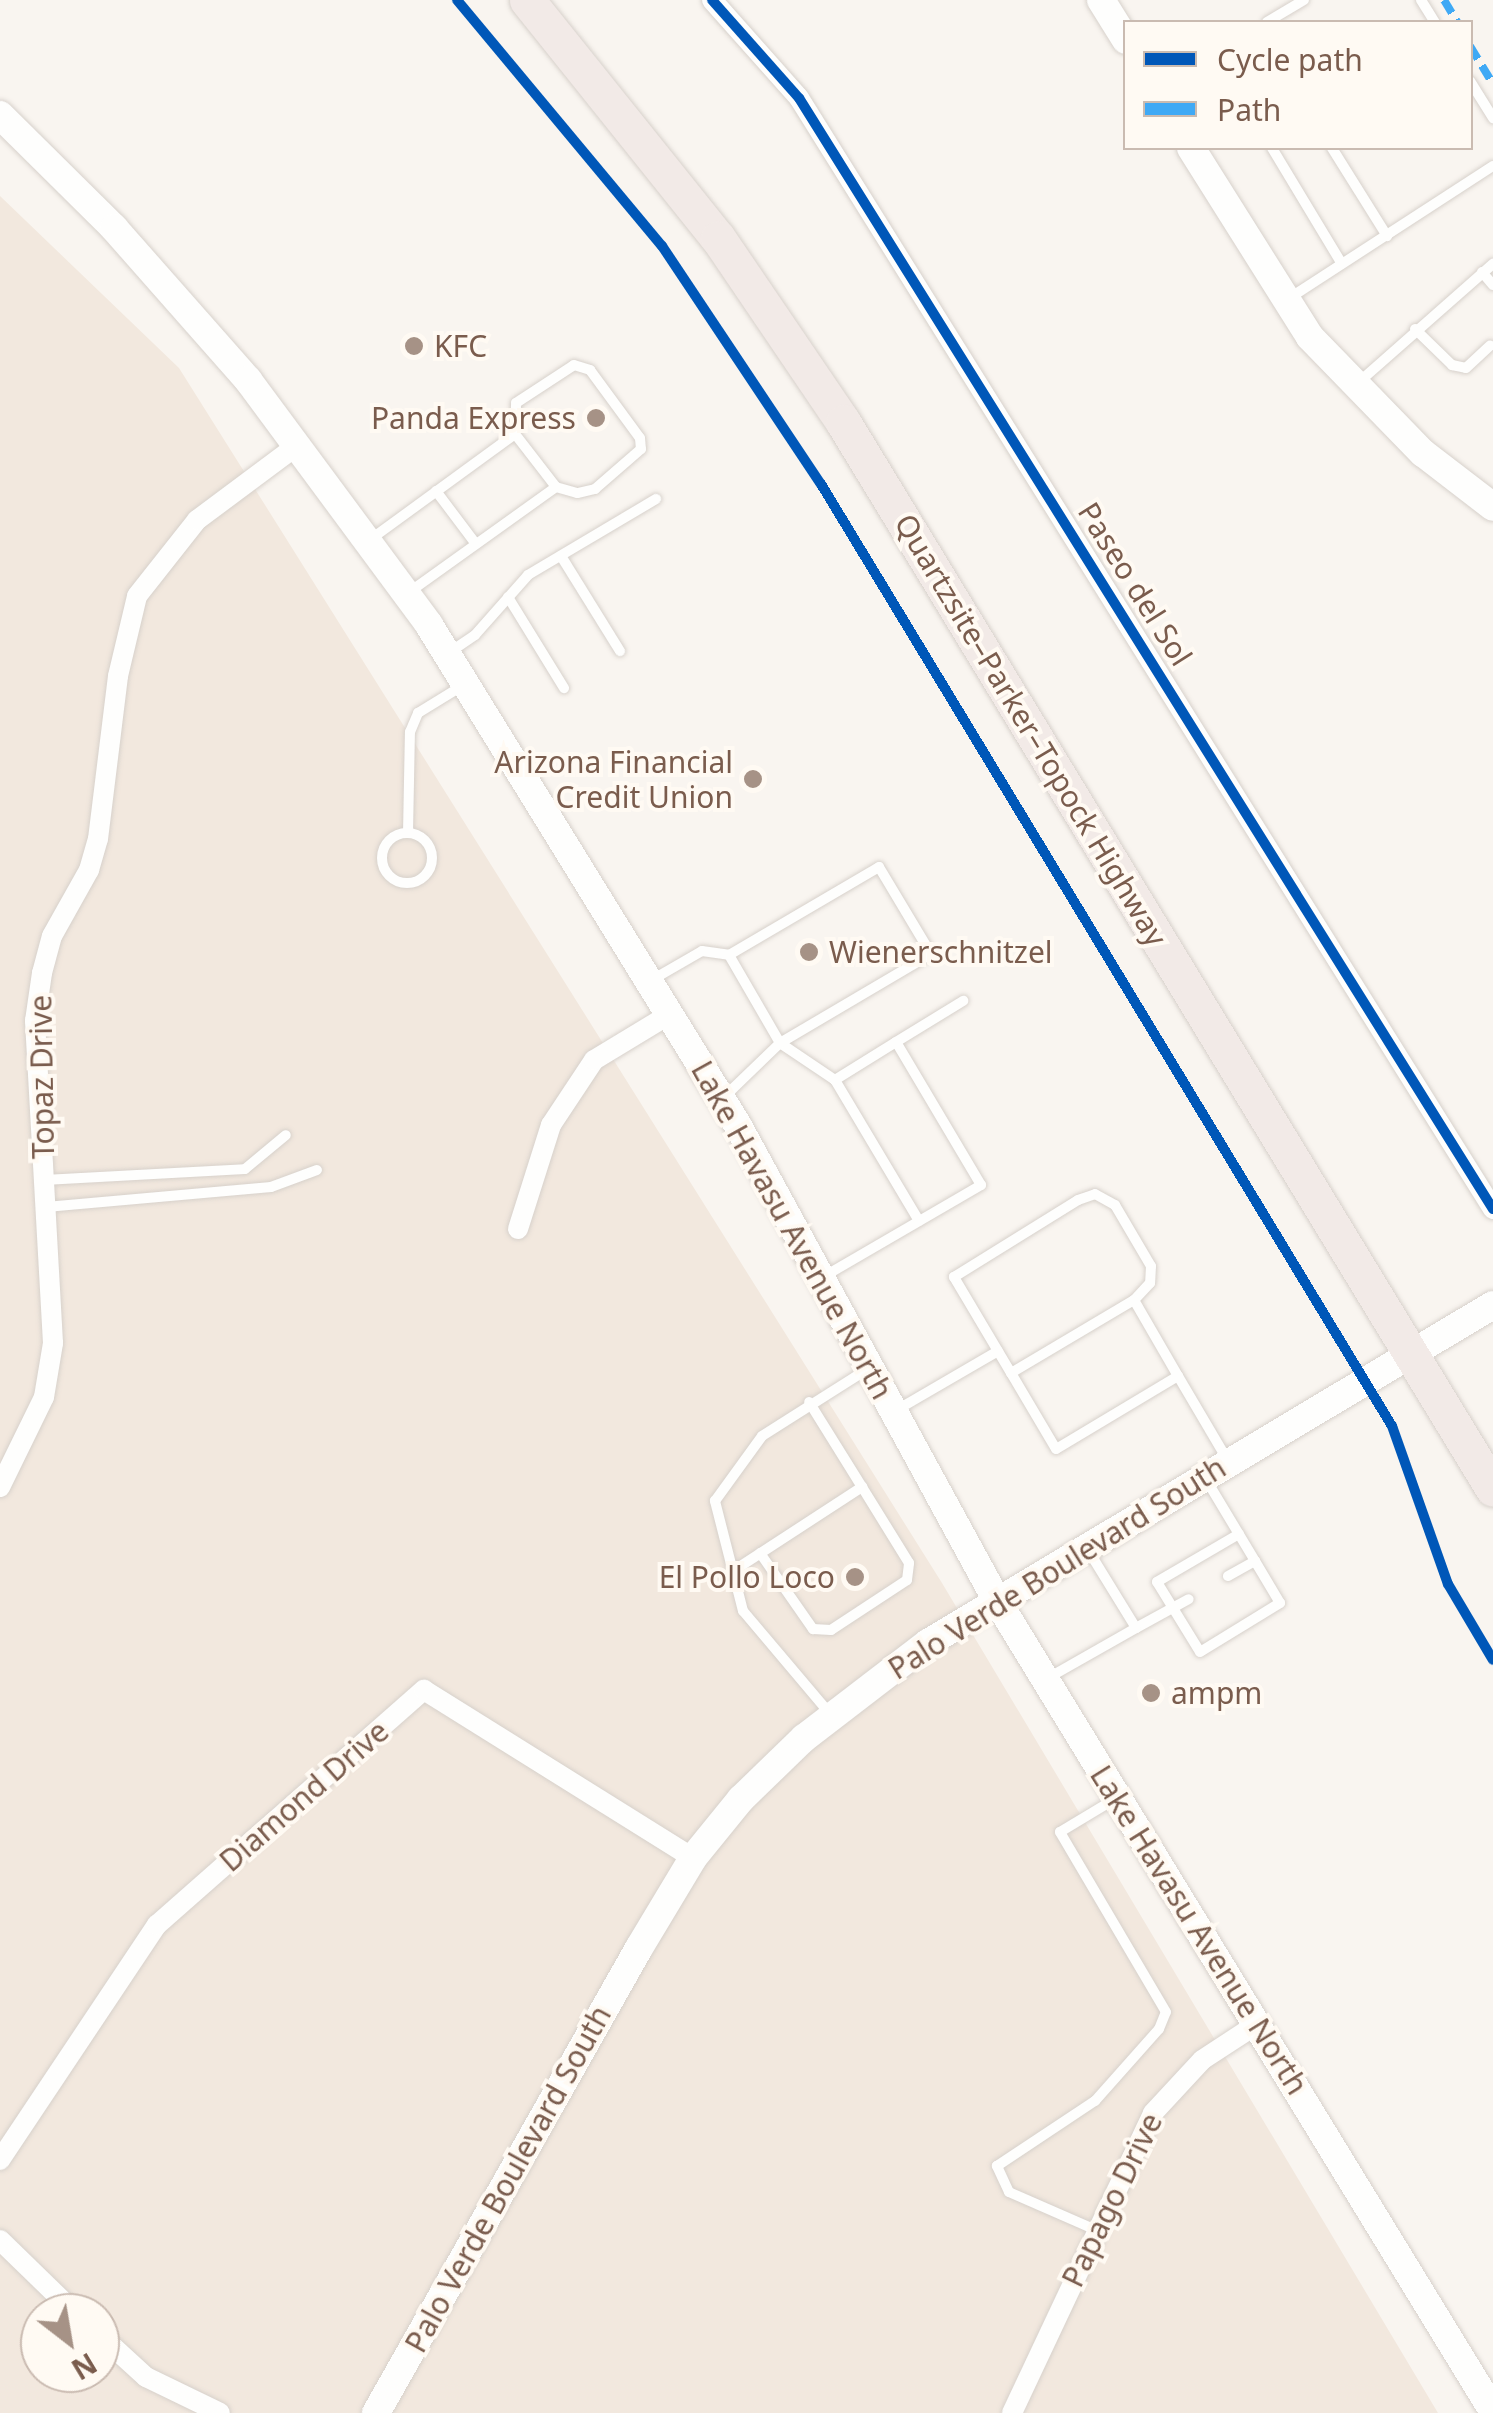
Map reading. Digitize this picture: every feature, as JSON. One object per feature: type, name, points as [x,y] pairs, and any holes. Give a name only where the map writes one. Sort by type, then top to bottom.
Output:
[{"type":"highway","name":"Quartzsite–Parker–Topock Highway","points":[[528,0],[652,149],[823,391],[1493,1489]]},
{"type":"main road","points":[[1101,0],[1123,35]]},
{"type":"main road","name":"Lake Havasu Avenue North","points":[[0,115],[183,303],[299,444],[370,539],[466,684],[722,1098],[996,1599],[1493,2411]]},
{"type":"main road","points":[[1192,150],[1285,300],[1354,386],[1423,453],[1493,507]]},
{"type":"main road","name":"Palo Verde Boulevard South","points":[[376,2413],[693,1858],[741,1799],[831,1716],[996,1599],[1493,1304]]},
{"type":"street","name":"Paseo del Sol","points":[[712,0],[799,98],[1493,1209]]},
{"type":"street","name":"Topaz Drive","points":[[0,1487],[44,1397],[54,1343],[35,1021],[42,973],[52,936],[90,870],[98,839],[118,676],[137,596],[197,520],[299,444]]},
{"type":"street","points":[[518,1229],[550,1125],[594,1060],[670,1014]]},
{"type":"street","name":"Diamond Drive","points":[[0,2160],[157,1925],[424,1690],[693,1858]]},
{"type":"street","name":"Papago Drive","points":[[1012,2413],[1096,2230],[1172,2087],[1257,2024]]},
{"type":"street","points":[[0,2240],[54,2293]]},
{"type":"street","points":[[120,2354],[146,2377],[220,2413]]},
{"type":"lane","points":[[1270,20],[1304,0]]},
{"type":"lane","points":[[1473,86],[1493,118]]},
{"type":"lane","points":[[1273,150],[1342,264]]},
{"type":"lane","points":[[1333,150],[1387,236]]},
{"type":"lane","points":[[1285,300],[1493,166]]},
{"type":"lane","points":[[1354,386],[1493,264]]},
{"type":"lane","points":[[1482,272],[1493,286]]},
{"type":"lane","points":[[1415,329],[1452,365],[1466,368],[1490,346]]},
{"type":"lane","points":[[560,369],[590,370],[640,438],[641,449],[595,489],[577,493],[556,487],[515,434],[516,403],[560,369]]},
{"type":"lane","points":[[370,539],[515,434]]},
{"type":"lane","points":[[407,594],[556,487]]},
{"type":"lane","points":[[436,492],[476,544]]},
{"type":"lane","points":[[446,654],[476,635],[508,597],[561,556],[656,499]]},
{"type":"lane","points":[[561,556],[620,651]]},
{"type":"lane","points":[[508,597],[564,688]]},
{"type":"lane","points":[[408,833],[410,732],[418,713],[466,684]]},
{"type":"lane","points":[[408,833],[428,844],[431,863],[420,879],[401,882],[386,871],[382,852],[394,836],[408,833]]},
{"type":"lane","points":[[650,981],[702,950],[729,954],[878,867],[931,954],[780,1043],[722,1098]]},
{"type":"lane","points":[[729,954],[780,1043],[834,1080],[918,1221]]},
{"type":"lane","points":[[834,1080],[964,1001]]},
{"type":"lane","points":[[822,1278],[980,1185],[896,1042]]},
{"type":"lane","points":[[44,1180],[245,1169],[286,1135]]},
{"type":"lane","points":[[46,1207],[271,1188],[317,1170]]},
{"type":"lane","points":[[1011,1374],[1134,1300],[1150,1283],[1151,1266],[1116,1205],[1094,1194],[954,1277],[998,1350],[1011,1374],[1056,1449],[1178,1376]]},
{"type":"lane","points":[[1134,1300],[1178,1376],[1239,1534],[1280,1603],[1200,1652],[1157,1582],[1239,1534]]},
{"type":"lane","points":[[894,1412],[998,1350]]},
{"type":"lane","points":[[831,1716],[743,1611],[730,1573],[715,1502],[762,1436],[809,1402],[870,1367]]},
{"type":"lane","points":[[760,1553],[813,1629],[830,1630],[906,1580],[909,1562],[809,1402]]},
{"type":"lane","points":[[730,1573],[862,1487]]},
{"type":"lane","points":[[1084,1545],[1136,1628]]},
{"type":"lane","points":[[1228,1576],[1255,1561]]},
{"type":"lane","points":[[1045,1680],[1189,1599]]},
{"type":"lane","points":[[1096,2230],[1009,2192],[998,2166],[1095,2101],[1160,2029],[1166,2012],[1060,1832],[1118,1797]]},
{"type":"shaded area","points":[[0,196],[179,368],[942,1583],[1438,2413],[0,2413]]},
{"type":"marked path","points":[[1444,0],[1456,20]]},
{"type":"marked path","points":[[1473,51],[1493,84]]},
{"type":"cycle path","points":[[457,0],[662,246],[821,484],[1392,1426],[1448,1584],[1493,1660]]},
{"type":"cycle path","points":[[712,0],[799,98],[1493,1209]]},
{"type":"place","name":"KFC","points":[[414,346]]},
{"type":"place","name":"Panda Express","points":[[596,418]]},
{"type":"place","name":"Arizona Financial Credit Union","points":[[753,779]]},
{"type":"place","name":"Wienerschnitzel","points":[[809,952]]},
{"type":"place","name":"El Pollo Loco","points":[[855,1577]]},
{"type":"place","name":"ampm","points":[[1151,1693]]}]
